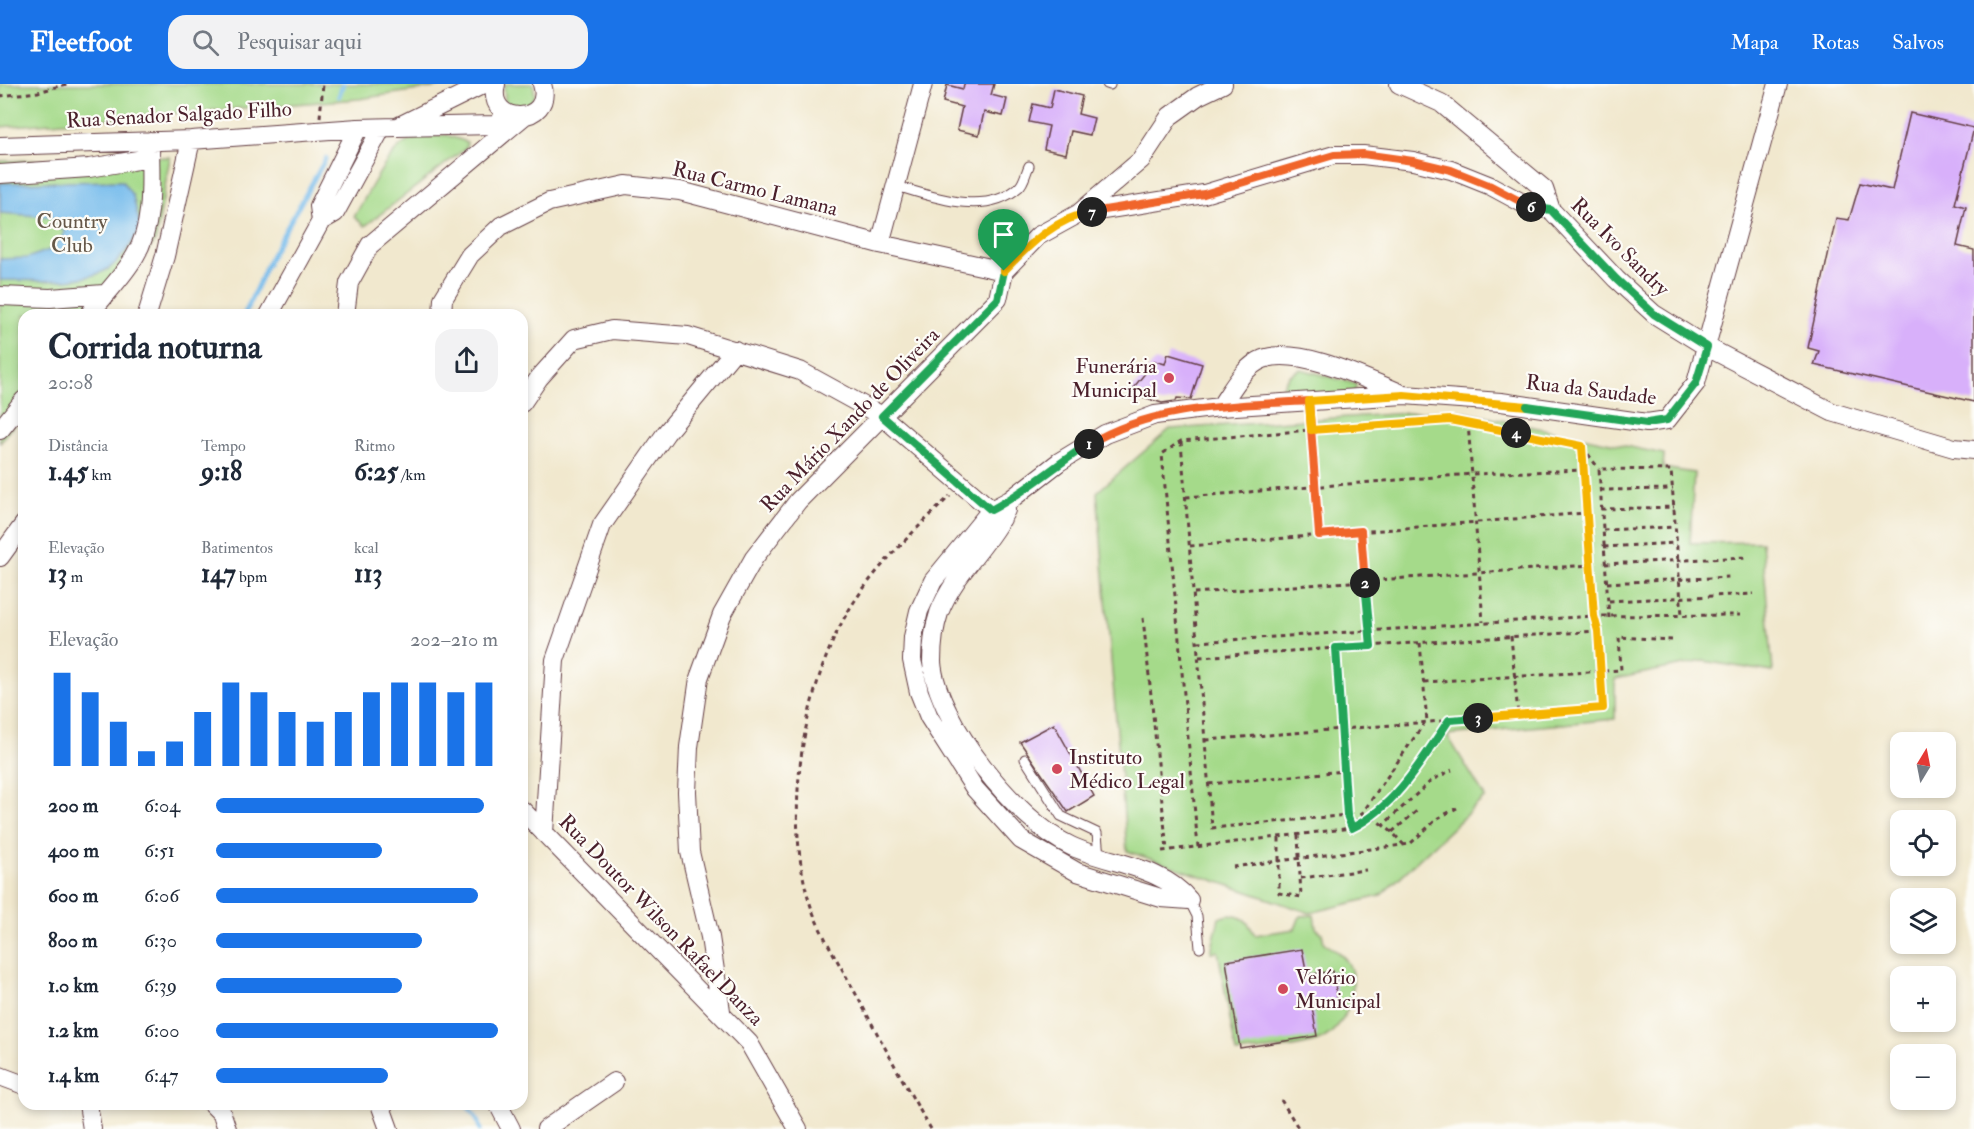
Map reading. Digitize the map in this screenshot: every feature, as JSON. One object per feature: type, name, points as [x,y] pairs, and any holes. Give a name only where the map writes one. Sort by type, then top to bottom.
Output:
[{"type":"street","points":[[273,309],[321,221],[336,213],[389,128],[484,84]]},
{"type":"street","points":[[496,84],[498,105],[517,116]]},
{"type":"street","points":[[346,309],[349,283],[370,245],[517,116],[537,110],[542,104],[542,84]]},
{"type":"street","points":[[880,244],[923,84]]},
{"type":"street","points":[[1004,271],[1038,236],[1078,214],[1141,160],[1170,116],[1198,96],[1223,84]]},
{"type":"street","name":"Rua Ivo Sandry","points":[[1399,84],[1441,103],[1544,189],[1551,210],[1616,279],[1654,314],[1707,347],[1832,412],[1954,448],[1974,450]]},
{"type":"street","name":"Rua da Saudade","points":[[1190,900],[1161,898],[1077,872],[1021,840],[975,789],[929,717],[919,692],[912,660],[913,637],[919,611],[933,581],[1011,500],[1059,462],[1106,434],[1155,415],[1220,406],[1404,395],[1501,402],[1647,423],[1667,420],[1696,383],[1778,84]]},
{"type":"street","name":"Rua Senador Salgado Filho","points":[[0,146],[150,149],[191,140],[319,130],[495,125],[517,116]]},
{"type":"street","points":[[321,221],[319,206],[358,128]]},
{"type":"street","points":[[149,309],[165,256],[191,140]]},
{"type":"street","points":[[0,174],[88,168],[150,149],[150,198],[146,226],[136,256],[93,309]]},
{"type":"street","points":[[1078,214],[1204,194],[1334,155],[1413,161],[1451,170],[1491,186],[1528,206],[1551,210]]},
{"type":"street","name":"Rua Carmo Lamana","points":[[442,309],[443,299],[470,255],[501,226],[549,202],[626,185],[680,191],[880,244],[1004,271]]},
{"type":"street","name":"Rua Mário Xando de Oliveira","points":[[721,1011],[710,937],[690,852],[688,759],[699,678],[722,615],[754,558],[798,501],[998,299],[1004,271]]},
{"type":"street","points":[[0,296],[50,298],[104,294]]},
{"type":"street","points":[[528,394],[539,378],[574,339],[612,330],[688,336],[800,371],[882,416],[997,515]]},
{"type":"street","points":[[544,833],[555,660],[602,525],[666,433],[735,350]]},
{"type":"street","name":"Rua da Saudade","points":[[1220,406],[1248,369],[1263,359],[1286,357],[1313,361],[1404,395]]},
{"type":"street","points":[[0,429],[18,407]]},
{"type":"street","name":"Rua da Saudade","points":[[997,515],[951,587],[938,616],[932,664],[942,696],[963,741],[1011,800],[1033,822],[1060,840],[1099,857],[1164,879],[1176,885],[1190,900]]},
{"type":"street","points":[[0,557],[18,532]]},
{"type":"street","name":"Rua Doutor Wilson Rafael Danza","points":[[528,816],[721,1011],[749,1043],[798,1129]]},
{"type":"street","points":[[0,1076],[18,1083]]},
{"type":"street","points":[[546,1129],[614,1082]]},
{"type":"street","points":[[89,1110],[92,1129]]},
{"type":"street","points":[[218,1110],[222,1114],[227,1129]]},
{"type":"street","points":[[382,1110],[389,1129]]},
{"type":"street","points":[[501,1110],[511,1129]]},
{"type":"lane","points":[[897,186],[930,196],[984,202],[1002,197],[1021,186],[1029,166]]},
{"type":"lane","points":[[1025,759],[1061,816],[1097,833],[1099,857]]},
{"type":"lane","points":[[1161,898],[1164,879]]},
{"type":"lane","points":[[1190,900],[1197,916],[1200,948]]},
{"type":"path","points":[[0,96],[38,92],[67,84]]},
{"type":"path","points":[[319,130],[323,84]]},
{"type":"path","points":[[1309,401],[1319,535]]},
{"type":"path","points":[[1198,847],[1162,454],[1181,441],[1450,420],[1582,446],[1599,469],[1609,618]]},
{"type":"path","points":[[1468,423],[1483,622]]},
{"type":"path","points":[[1181,441],[1212,828],[1347,815]]},
{"type":"path","points":[[1206,740],[1603,708],[1582,446]]},
{"type":"path","points":[[1599,469],[1671,470],[1682,615]]},
{"type":"path","points":[[1186,497],[1472,474],[1583,470]]},
{"type":"path","points":[[931,1129],[816,921],[803,873],[797,825],[798,784],[806,727],[819,675],[846,615],[877,572],[962,484]]},
{"type":"path","points":[[1600,490],[1673,489]]},
{"type":"path","points":[[1601,509],[1674,507]]},
{"type":"path","points":[[1190,546],[1586,513]]},
{"type":"path","points":[[1603,530],[1675,526]]},
{"type":"path","points":[[1361,531],[1371,646]]},
{"type":"path","points":[[1604,547],[1677,543]]},
{"type":"path","points":[[1605,564],[1747,557]]},
{"type":"path","points":[[1194,593],[1590,565]]},
{"type":"path","points":[[1607,583],[1730,577]]},
{"type":"path","points":[[1608,601],[1754,594]]},
{"type":"path","points":[[1198,642],[1594,616],[1609,618],[1740,615]]},
{"type":"path","points":[[1143,618],[1167,850]]},
{"type":"path","points":[[1199,657],[1598,631]]},
{"type":"path","points":[[1511,636],[1518,715]]},
{"type":"path","points":[[1424,682],[1620,670],[1619,637],[1673,640]]},
{"type":"path","points":[[1352,828],[1426,722],[1420,642]]},
{"type":"path","points":[[1336,648],[1347,815],[1352,828]]},
{"type":"path","points":[[1161,851],[1352,828],[1372,818],[1420,764],[1449,720]]},
{"type":"path","points":[[1383,825],[1431,780],[1452,770]]},
{"type":"path","points":[[1209,784],[1344,771]]},
{"type":"path","points":[[1233,867],[1410,844],[1438,818],[1457,808]]},
{"type":"path","points":[[1392,832],[1418,810]]},
{"type":"path","points":[[1372,818],[1392,832],[1404,845]]},
{"type":"path","points":[[1279,837],[1279,893],[1301,897],[1301,857],[1298,835]]},
{"type":"path","points":[[1301,878],[1366,870]]},
{"type":"path","points":[[1281,1100],[1299,1129]]},
{"type":"green space","points":[[0,84],[444,84],[438,87],[359,99],[0,127]]},
{"type":"green space","points":[[504,84],[533,84],[535,96],[529,105],[513,108],[505,101]]},
{"type":"green space","points":[[447,135],[467,142],[466,148],[365,226],[354,217],[384,166],[398,149],[415,139]]},
{"type":"green space","name":"Country Club","points":[[170,157],[156,240],[103,309],[18,309],[18,420],[0,443],[0,161]]},
{"type":"green space","points":[[1301,369],[1356,384],[1355,394],[1295,397],[1282,389],[1289,376]]},
{"type":"green space","points":[[1452,410],[1664,454],[1663,468],[1694,473],[1690,543],[1762,542],[1773,672],[1703,661],[1615,679],[1615,719],[1447,735],[1485,797],[1380,896],[1310,913],[1127,851],[1097,492],[1170,429]]},
{"type":"green space","points":[[1229,915],[1245,920],[1255,935],[1295,929],[1300,916],[1314,915],[1316,928],[1322,933],[1324,943],[1343,957],[1352,973],[1352,996],[1348,1008],[1343,1019],[1327,1036],[1299,1046],[1236,1053],[1218,951],[1211,952],[1219,918]]},
{"type":"water","points":[[122,181],[133,196],[141,229],[118,261],[97,274],[70,280],[0,280],[0,259],[27,258],[52,249],[65,232],[51,217],[0,213],[0,183]]},
{"type":"building","points":[[964,84],[994,84],[991,95],[1007,99],[1003,116],[984,112],[979,135],[957,130],[962,107],[943,102],[947,85],[963,89]]},
{"type":"building","points":[[1054,89],[1082,96],[1078,114],[1094,118],[1090,135],[1071,131],[1066,154],[1044,149],[1049,126],[1029,122],[1033,104],[1050,108]]},
{"type":"building","points":[[1910,113],[1974,128],[1955,204],[1966,207],[1957,246],[1974,250],[1974,402],[1814,365],[1819,351],[1808,348],[1836,218],[1849,220],[1860,183],[1892,190]]},
{"type":"building","name":"Funerária Municipal","points":[[1168,354],[1202,364],[1191,399],[1177,398],[1176,401],[1162,403],[1129,393],[1155,361],[1165,364]]},
{"type":"building","name":"Instituto Médico Legal","points":[[1054,724],[1094,796],[1068,812],[1020,742]]},
{"type":"building","name":"Velório Municipal","points":[[1302,949],[1307,975],[1333,971],[1338,1003],[1312,1007],[1317,1036],[1240,1048],[1226,961]]},
{"type":"waterway","points":[[339,96],[343,84]]},
{"type":"waterway","points":[[247,309],[272,254],[326,158]]},
{"type":"waterway","points":[[470,1110],[477,1119],[480,1129]]},
{"type":"place","name":"Funerária Municipal","points":[[1169,378]]},
{"type":"place","name":"Instituto Médico Legal","points":[[1057,769]]},
{"type":"place","name":"Velório Municipal","points":[[1283,989]]},
{"type":"route","points":[[1004,271],[998,299],[882,416],[991,510],[1011,500],[1059,462],[1106,434],[1155,415],[1220,406],[1309,401],[1310,426],[1319,535],[1361,531],[1371,646],[1336,648],[1347,815],[1352,828],[1372,818],[1404,784],[1449,720],[1603,708],[1582,446],[1450,420],[1311,430],[1309,401],[1404,395],[1501,402],[1647,423],[1667,420],[1679,408],[1696,383],[1707,347],[1654,314],[1616,279],[1551,210],[1528,206],[1491,186],[1451,170],[1413,161],[1363,154],[1334,155],[1204,194],[1078,214],[1038,236],[1004,271]]}]
